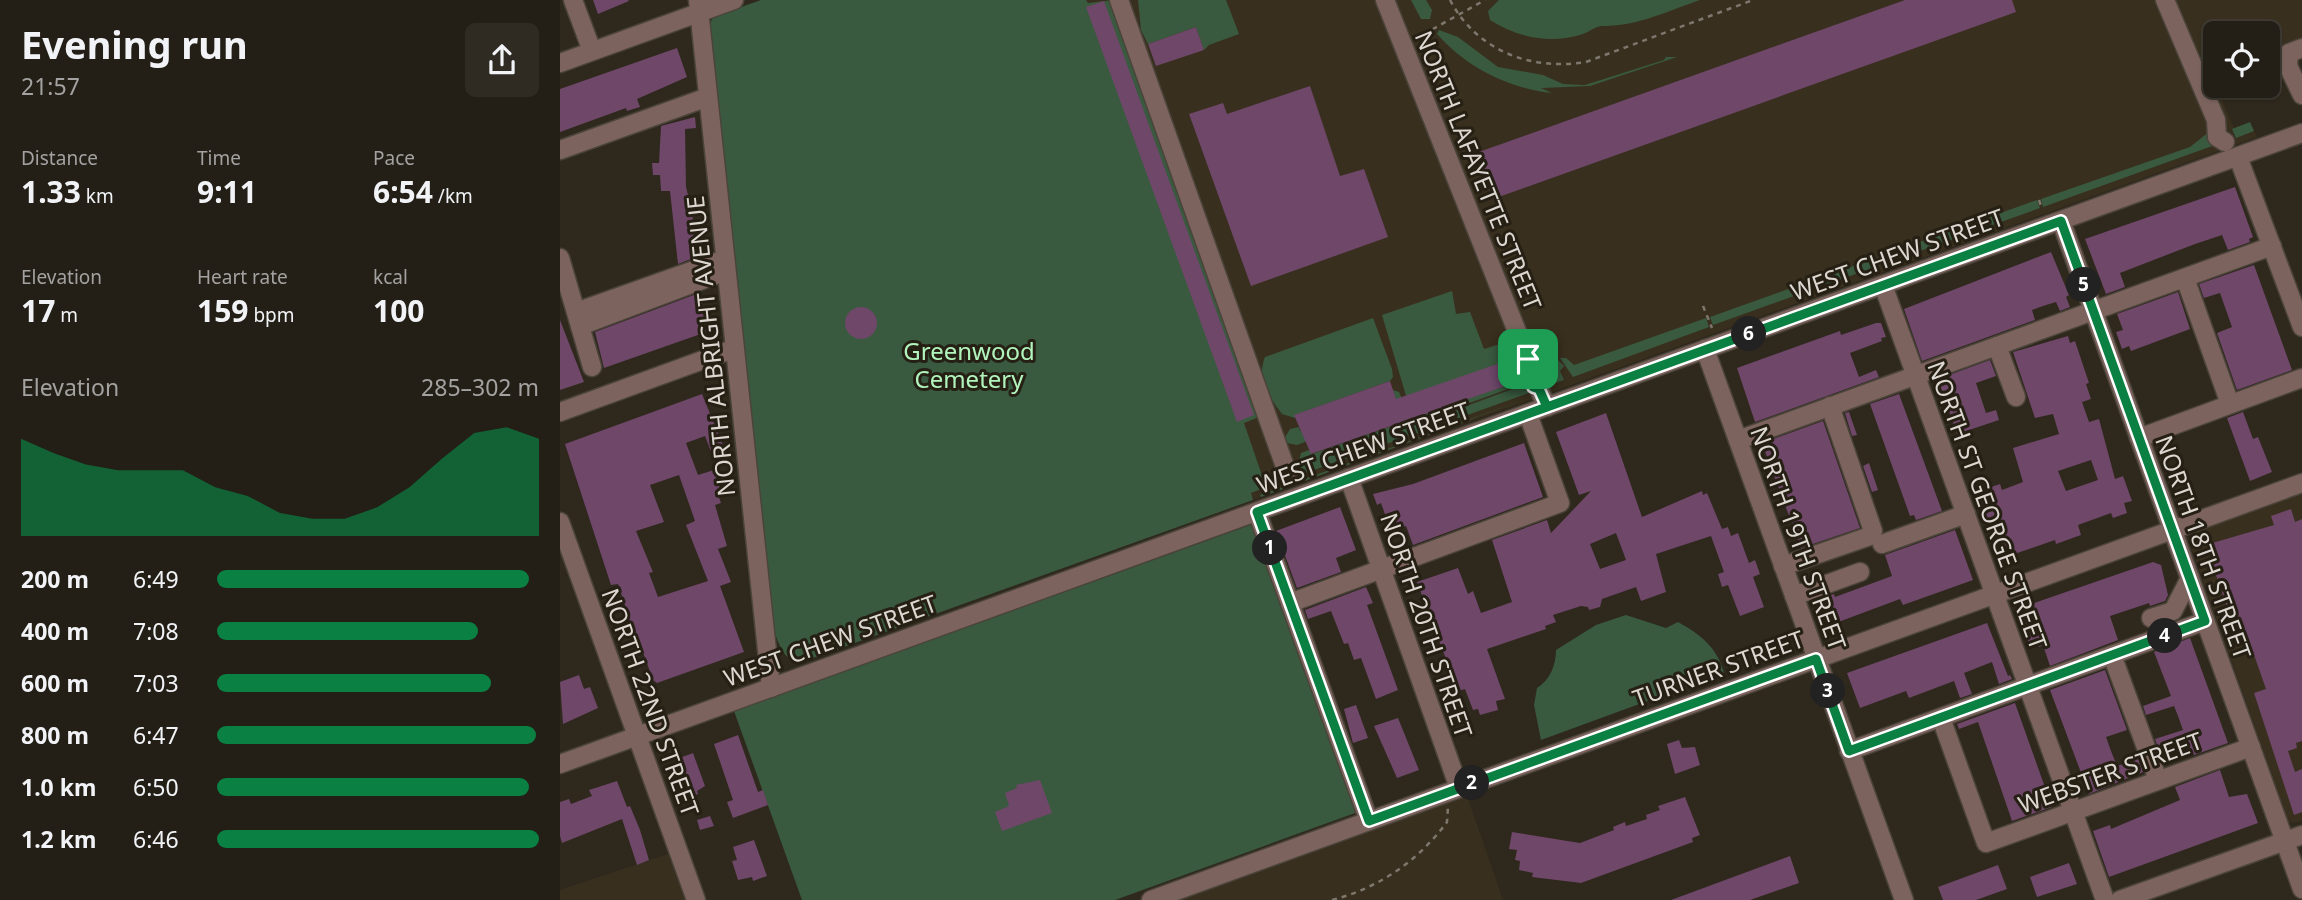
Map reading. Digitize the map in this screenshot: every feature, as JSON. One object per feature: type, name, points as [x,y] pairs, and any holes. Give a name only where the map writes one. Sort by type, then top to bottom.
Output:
[{"type":"street","points":[[573,0],[592,51]]},
{"type":"street","points":[[560,63],[698,6],[734,0]]},
{"type":"street","points":[[1119,0],[1287,475]]},
{"type":"street","name":"NORTH LAFAYETTE STREET","points":[[1385,0],[1528,359],[1533,387],[1539,389],[1547,407]]},
{"type":"street","points":[[2165,0],[2216,120],[2227,134],[2225,142],[2235,158],[2273,246],[2302,327]]},
{"type":"street","name":"NORTH ALBRIGHT AVENUE","points":[[698,6],[771,688]]},
{"type":"street","points":[[2302,48],[2289,53],[2295,63],[2302,95]]},
{"type":"street","points":[[560,150],[708,97]]},
{"type":"street","name":"WEST CHEW STREET","points":[[560,764],[2302,134]]},
{"type":"street","name":"NORTH 18TH STREET","points":[[2061,221],[2302,889]]},
{"type":"street","points":[[1738,440],[2273,246]]},
{"type":"street","points":[[560,258],[592,367]]},
{"type":"street","points":[[578,319],[726,265]]},
{"type":"street","points":[[2185,278],[2230,404]]},
{"type":"street","name":"NORTH ST GEORGE STREET","points":[[1883,285],[2071,812],[2105,900]]},
{"type":"street","points":[[1997,346],[2016,397]]},
{"type":"street","points":[[560,412],[733,349]]},
{"type":"street","name":"NORTH 19TH STREET","points":[[1705,349],[1904,900]]},
{"type":"street","points":[[2139,438],[2302,378]]},
{"type":"street","points":[[1830,406],[1876,540]]},
{"type":"street","points":[[1290,603],[1560,503],[1528,414]]},
{"type":"street","name":"NORTH 20TH STREET","points":[[1349,478],[1459,788]]},
{"type":"street","name":"TURNER STREET","points":[[1151,900],[2302,483]]},
{"type":"street","points":[[1257,512],[1369,821]]},
{"type":"street","points":[[1783,566],[1966,514]]},
{"type":"street","name":"NORTH 22ND STREET","points":[[560,522],[696,900]]},
{"type":"street","points":[[1794,596],[1860,572]]},
{"type":"street","points":[[2151,618],[2173,611],[2190,578]]},
{"type":"street","points":[[1849,751],[2205,621]]},
{"type":"street","points":[[2112,655],[2158,780]]},
{"type":"street","name":"WEBSTER STREET","points":[[1941,718],[1986,843],[2251,747]]},
{"type":"street","points":[[2120,900],[2302,835]]},
{"type":"path","points":[[1450,0],[1458,15],[1503,52],[1532,63],[1560,66],[1586,62],[1753,0]]},
{"type":"path","points":[[1403,46],[1485,0]]},
{"type":"path","points":[[2039,200],[2042,209]]},
{"type":"path","points":[[1703,306],[1712,328]]},
{"type":"path","points":[[1332,900],[1370,889],[1414,858],[1447,822],[1447,803]]},
{"type":"shaded area","points":[[1074,0],[2302,0],[2302,40],[2280,48],[2280,21],[2203,21],[2203,98],[2221,98],[2234,128],[2250,122],[2257,137],[1253,500]]},
{"type":"shaded area","points":[[2302,494],[2302,821],[2295,823],[2289,822],[2188,539],[2193,533]]},
{"type":"shaded area","points":[[1467,796],[1503,900],[1176,900]]},
{"type":"shaded area","points":[[668,854],[685,900],[560,900],[560,890]]},
{"type":"green space","name":"Greenwood Cemetery","points":[[761,0],[1086,0],[1088,3],[1114,0],[1151,104],[1147,107],[1259,417],[1244,423],[1266,487],[1251,493],[1253,500],[799,663],[787,656],[775,634],[709,26],[713,17]]},
{"type":"green space","points":[[1138,0],[1226,0],[1239,34],[1209,45],[1204,50],[1196,27],[1148,44],[1141,30]]},
{"type":"green space","points":[[1411,0],[1426,0],[1432,10],[1430,19],[1421,19]]},
{"type":"green space","points":[[1499,0],[1700,0],[1639,21],[1600,26],[1571,37],[1546,39],[1511,31],[1490,20],[1488,11]]},
{"type":"green space","points":[[1439,30],[1458,37],[1498,67],[1543,75],[1563,84],[1585,85],[1664,60],[1666,57],[1677,57],[1590,86],[1541,88],[1552,93],[1520,86],[1489,74],[1461,57],[1437,34]]},
{"type":"green space","points":[[2250,122],[2254,131],[2236,138],[2232,129]]},
{"type":"green space","points":[[2209,132],[2215,145],[2043,207],[2041,199],[2190,147]]},
{"type":"green space","points":[[2037,200],[2040,208],[1713,325],[1710,317]]},
{"type":"green space","points":[[1452,291],[1456,314],[1470,312],[1484,349],[1500,344],[1510,355],[1511,361],[1505,366],[1503,362],[1407,399],[1382,315]]},
{"type":"green space","points":[[1373,318],[1392,369],[1393,377],[1390,381],[1295,415],[1295,418],[1282,414],[1263,380],[1265,357]]},
{"type":"green space","points":[[1706,318],[1709,327],[1573,377],[1560,358],[1566,358],[1574,365]]},
{"type":"green space","points":[[1557,359],[1564,366],[1560,371],[1564,380],[1549,385],[1543,367]]},
{"type":"green space","points":[[1511,384],[1511,388],[1422,420],[1418,418],[1417,415]]},
{"type":"green space","points":[[1526,384],[1529,393],[1303,474],[1299,461],[1301,453],[1309,450],[1312,454],[1404,422],[1410,410],[1415,425]]},
{"type":"green space","points":[[1393,390],[1399,392],[1404,403],[1297,445],[1287,443],[1284,439],[1290,429],[1299,427],[1300,431],[1395,397]]},
{"type":"green space","points":[[1528,398],[1261,497],[1260,495]]},
{"type":"green space","points":[[1253,524],[1358,812],[1115,900],[802,900],[734,711]]},
{"type":"green space","points":[[1626,615],[1666,628],[1678,622],[1701,637],[1712,649],[1724,673],[1541,740],[1534,705],[1537,688],[1551,672],[1556,650],[1596,625]]},
{"type":"building","points":[[593,0],[628,0],[629,1],[598,14]]},
{"type":"building","points":[[1905,0],[2012,0],[2016,12],[1493,199],[1476,153]]},
{"type":"building","points":[[1104,1],[1254,415],[1237,422],[1086,7]]},
{"type":"building","points":[[1196,27],[1204,50],[1156,66],[1148,44]]},
{"type":"building","points":[[677,48],[687,77],[637,99],[640,107],[627,111],[626,108],[560,132],[560,89]]},
{"type":"building","points":[[1310,86],[1340,176],[1364,169],[1388,237],[1251,286],[1189,114],[1223,103],[1227,114]]},
{"type":"building","points":[[695,117],[696,128],[685,129],[686,187],[692,211],[696,257],[678,264],[670,191],[661,191],[660,175],[653,175],[652,163],[659,163],[661,126]]},
{"type":"building","points":[[2235,187],[2253,237],[2249,239],[2250,242],[2228,250],[2222,235],[2195,244],[2120,273],[2125,287],[2106,294],[2085,239]]},
{"type":"building","points":[[2051,252],[2069,295],[2066,297],[2070,307],[2060,311],[2056,302],[2032,310],[2035,320],[1922,361],[1904,309]]},
{"type":"building","points":[[2254,265],[2292,370],[2237,390],[2217,333],[2232,327],[2220,293],[2204,298],[2199,284]]},
{"type":"building","points":[[2178,292],[2190,329],[2131,351],[2129,346],[2122,349],[2116,332],[2123,330],[2117,314]]},
{"type":"building","points":[[699,293],[712,330],[604,368],[595,332]]},
{"type":"building","points":[[861,307],[872,312],[877,323],[872,334],[861,339],[850,334],[845,323],[850,312]]},
{"type":"building","points":[[560,320],[584,382],[560,390]]},
{"type":"building","points":[[1881,323],[1886,337],[1850,353],[1859,377],[1876,370],[1879,377],[1755,422],[1737,368],[1840,331],[1841,335]]},
{"type":"building","points":[[2068,336],[2070,343],[2075,341],[2089,383],[2086,384],[2091,399],[2082,402],[2089,422],[2099,419],[2115,479],[2123,476],[2132,501],[2124,503],[2127,513],[2113,518],[2111,513],[2078,525],[2081,535],[2056,544],[2055,540],[1997,560],[1976,492],[2000,484],[2002,490],[2023,482],[2013,448],[2059,434],[2053,414],[2035,418],[2013,352]],"holes":[[[2091,460],[2098,480],[2066,491],[2058,471]]]},
{"type":"building","points":[[1990,360],[1996,376],[1976,383],[1986,413],[1996,410],[1999,420],[1957,434],[1938,379]]},
{"type":"building","points":[[1503,362],[1511,384],[1311,454],[1294,415],[1390,381],[1396,399]]},
{"type":"building","points":[[702,394],[728,458],[715,462],[705,436],[686,443],[698,475],[714,470],[721,491],[717,492],[721,503],[715,505],[727,546],[718,549],[731,582],[720,586],[744,652],[657,683],[653,680],[618,584],[611,585],[565,444]],"holes":[[[679,475],[695,521],[686,525],[708,581],[658,597],[649,573],[653,572],[636,531],[664,522],[650,485]]]},
{"type":"building","points":[[1899,394],[1942,511],[1916,520],[1914,515],[1910,516],[1870,404]]},
{"type":"building","points":[[1849,412],[1857,435],[1852,436],[1845,413]]},
{"type":"building","points":[[2243,412],[2253,439],[2258,437],[2272,472],[2250,481],[2227,418]]},
{"type":"building","points":[[1606,413],[1642,517],[1702,491],[1703,495],[1707,493],[1722,529],[1728,527],[1731,536],[1738,533],[1749,563],[1755,560],[1760,574],[1753,577],[1764,607],[1740,616],[1728,585],[1722,587],[1718,574],[1724,572],[1711,536],[1656,554],[1666,592],[1641,601],[1636,587],[1602,599],[1600,607],[1589,610],[1588,607],[1581,606],[1553,615],[1556,622],[1545,626],[1546,629],[1487,649],[1505,699],[1496,701],[1498,710],[1480,715],[1478,709],[1473,710],[1465,689],[1458,691],[1417,582],[1458,568],[1468,594],[1473,591],[1481,613],[1512,602],[1492,540],[1547,520],[1551,533],[1591,491],[1579,495],[1556,432]],"holes":[[[1616,533],[1626,560],[1600,569],[1590,544]]]},
{"type":"building","points":[[1823,421],[1860,528],[1801,548],[1762,443]]},
{"type":"building","points":[[1524,443],[1543,497],[1413,545],[1406,526],[1391,531],[1381,503],[1377,505],[1373,494],[1413,484]]},
{"type":"building","points":[[1869,463],[1878,490],[1872,492],[1863,466]]},
{"type":"building","points":[[1340,507],[1356,550],[1336,558],[1341,572],[1297,588],[1276,531]]},
{"type":"building","points":[[2291,509],[2295,522],[2302,519],[2302,741],[2296,743],[2297,748],[2288,751],[2295,772],[2302,769],[2302,812],[2294,815],[2254,693],[2266,689],[2246,632],[2237,635],[2211,561],[2215,560],[2209,544],[2274,525],[2271,516]]},
{"type":"building","points":[[1955,530],[1973,580],[1903,605],[1900,599],[1833,624],[1823,598],[1834,594],[1835,597],[1892,576],[1885,555]]},
{"type":"building","points":[[2153,562],[2161,565],[2168,595],[2165,601],[2150,606],[2149,603],[2110,616],[2118,640],[2050,666],[2043,645],[2039,647],[2037,643],[2030,646],[2017,609]]},
{"type":"building","points":[[1366,587],[1373,603],[1367,605],[1398,690],[1376,699],[1361,658],[1354,660],[1348,643],[1344,644],[1331,611],[1308,619],[1305,610]]},
{"type":"building","points":[[1987,623],[2008,676],[2012,679],[1999,684],[1992,662],[1964,673],[1972,694],[1960,698],[1954,681],[1909,698],[1906,691],[1860,708],[1847,673]]},
{"type":"building","points":[[2190,638],[2228,743],[2194,755],[2186,740],[2166,747],[2171,761],[2164,764],[2155,739],[2183,730],[2174,706],[2146,715],[2143,706],[2171,696],[2154,652]]},
{"type":"building","points":[[2105,670],[2127,730],[2106,737],[2111,751],[2117,766],[2138,759],[2143,772],[2089,794],[2050,690]]},
{"type":"building","points":[[579,675],[584,689],[590,687],[598,708],[563,724],[560,682]]},
{"type":"building","points":[[2015,703],[2052,807],[2012,821],[1978,722],[1959,729],[1957,724]]},
{"type":"building","points":[[1356,705],[1368,738],[1353,743],[1344,709]]},
{"type":"building","points":[[1398,718],[1419,770],[1397,778],[1374,726]]},
{"type":"building","points":[[738,735],[758,792],[763,790],[768,805],[733,818],[727,802],[733,800],[714,744]]},
{"type":"building","points":[[1679,740],[1682,748],[1695,747],[1700,765],[1675,774],[1667,744]]},
{"type":"building","points":[[693,753],[705,786],[697,791],[698,794],[689,797],[677,759]]},
{"type":"building","points":[[2220,770],[2229,797],[2247,794],[2258,823],[2109,877],[2093,831],[2110,825],[2111,829],[2180,800],[2175,787]]},
{"type":"building","points":[[1040,780],[1052,813],[1002,831],[995,812],[1009,806],[1005,793],[1017,788],[1016,785]]},
{"type":"building","points":[[617,781],[640,830],[649,860],[637,865],[622,819],[562,843],[560,836],[560,802],[569,799],[571,804],[592,796],[589,790]]},
{"type":"building","points":[[1685,797],[1700,835],[1692,838],[1693,842],[1581,883],[1532,877],[1533,873],[1519,870],[1520,861],[1515,860],[1517,850],[1509,849],[1512,832],[1580,843],[1614,830],[1613,827],[1625,822],[1626,826],[1647,819],[1646,815],[1660,810],[1658,806]]},
{"type":"building","points":[[710,816],[714,826],[700,830],[697,820]]},
{"type":"building","points":[[754,840],[767,876],[753,881],[752,877],[738,880],[732,861],[737,860],[733,847]]},
{"type":"building","points":[[1790,856],[1799,883],[1750,900],[1671,900]]},
{"type":"building","points":[[2069,863],[2077,884],[2037,897],[2030,877]]},
{"type":"building","points":[[1998,865],[2007,889],[1976,900],[1943,900],[1938,887]]},
{"type":"route","points":[[1528,359],[1533,387],[1539,389],[1540,391],[1547,407],[2061,221],[2205,621],[1849,751],[1816,659],[1369,821],[1257,512],[1547,407],[1539,389],[1542,383],[1528,359]]}]
